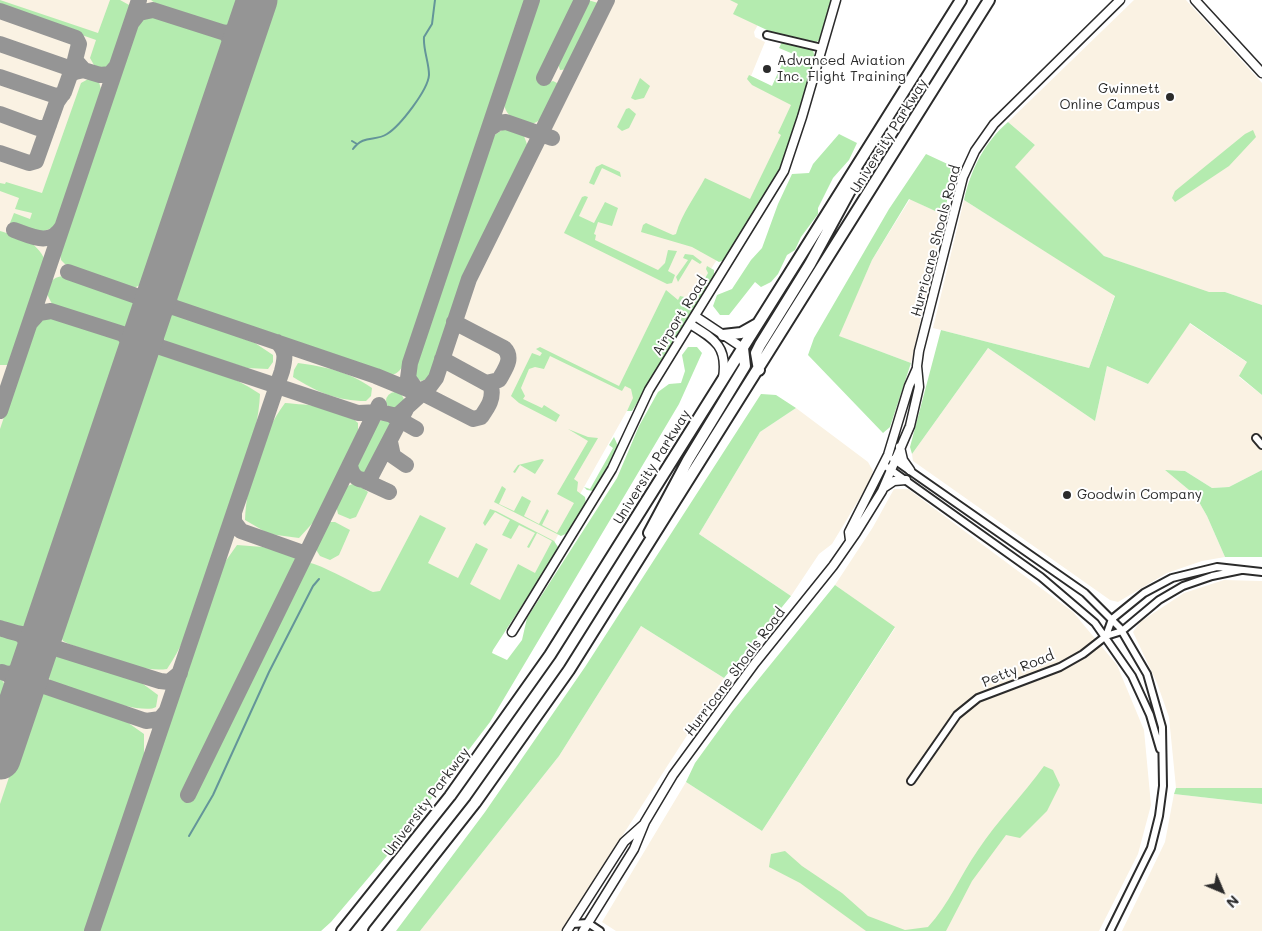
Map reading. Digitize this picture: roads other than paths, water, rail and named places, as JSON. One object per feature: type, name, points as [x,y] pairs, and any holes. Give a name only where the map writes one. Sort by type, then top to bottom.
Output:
[{"type":"highway","name":"University Parkway","points":[[342,931],[414,842],[506,718],[591,591],[961,0]]},
{"type":"highway","name":"University Parkway","points":[[374,931],[445,842],[521,739],[630,575],[989,0]]},
{"type":"highway","points":[[758,370],[756,353],[760,344],[819,249],[850,192],[869,146]]},
{"type":"highway","points":[[723,335],[741,333],[760,322]]},
{"type":"highway","points":[[630,575],[640,550],[688,460],[745,366],[743,348]]},
{"type":"street","name":"Airport Road","points":[[512,632],[605,482],[649,390],[784,171],[836,0]]},
{"type":"street","name":"Hurricane Shoals Road","points":[[850,540],[849,532],[891,457],[909,386],[917,366],[963,177],[975,151],[994,124],[1120,0]]},
{"type":"street","points":[[1195,0],[1262,73]]},
{"type":"street","points":[[767,35],[822,48]]},
{"type":"street","points":[[704,302],[705,317],[710,326]]},
{"type":"street","points":[[695,316],[743,348]]},
{"type":"street","points":[[690,324],[718,344],[725,364],[723,381]]},
{"type":"street","name":"Hurricane Shoals Road","points":[[891,457],[900,447],[910,426],[919,387],[917,366]]},
{"type":"street","points":[[1256,438],[1262,445]]},
{"type":"street","points":[[900,447],[903,460],[910,470]]},
{"type":"street","points":[[891,457],[1079,588],[1122,631],[1147,674],[1162,727],[1163,786],[1160,816],[1151,848],[1110,931]]},
{"type":"street","points":[[887,467],[1041,577],[1085,613],[1113,645],[1132,676],[1147,709],[1162,755]]},
{"type":"street","name":"Hurricane Shoals Road","points":[[583,931],[634,849],[645,822],[673,775],[755,663],[833,566],[856,533],[882,491],[887,467]]},
{"type":"street","points":[[882,491],[889,483],[906,480]]},
{"type":"street","name":"Petty Road","points":[[1112,619],[1144,593],[1172,578],[1217,566],[1262,572]]},
{"type":"street","name":"Petty Road","points":[[911,781],[957,715],[978,698],[1060,667],[1083,654],[1106,636],[1122,631],[1159,600],[1183,586],[1212,576],[1241,570]]},
{"type":"street","points":[[1106,636],[1112,619]]},
{"type":"street","name":"Hurricane Shoals Road","points":[[569,928],[624,842],[645,822]]},
{"type":"street","points":[[569,928],[588,923],[600,931]]},
{"type":"street","points":[[569,928],[577,931]]},
{"type":"waterway","points":[[353,149],[361,141],[378,138],[392,130],[399,124],[424,89],[429,75],[424,37],[432,24],[435,0]]},
{"type":"waterway","points":[[352,141],[357,144]]},
{"type":"waterway","points":[[189,836],[213,795],[269,672],[313,586],[319,579]]},
{"type":"place","name":"Advanced Aviation Inc. Flight Training","points":[[767,69]]},
{"type":"place","name":"Gwinnett Online Campus","points":[[1170,97]]},
{"type":"place","name":"Goodwin Company","points":[[1067,495]]}]
